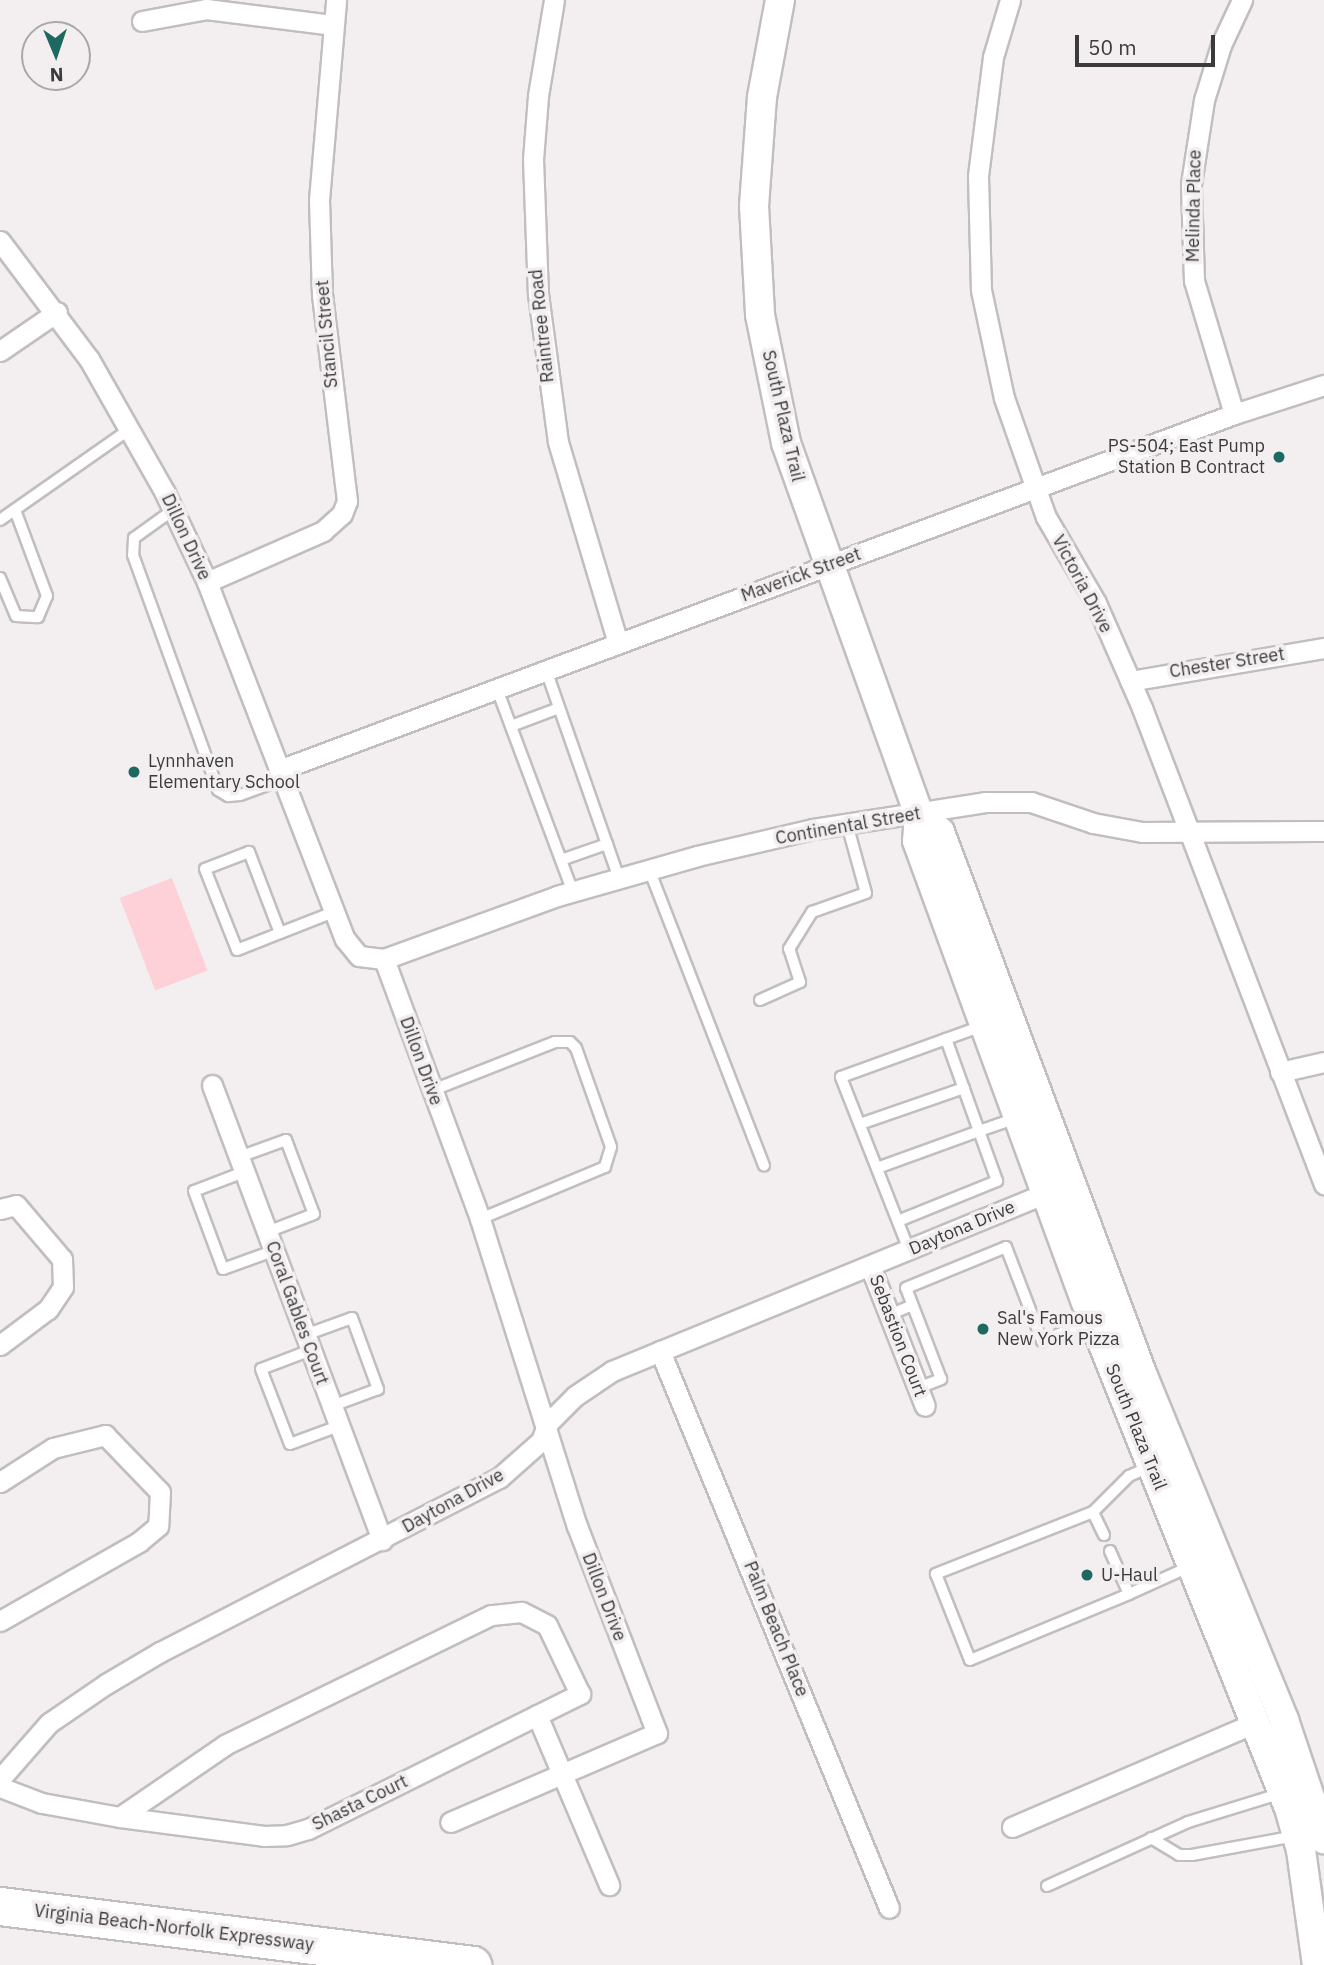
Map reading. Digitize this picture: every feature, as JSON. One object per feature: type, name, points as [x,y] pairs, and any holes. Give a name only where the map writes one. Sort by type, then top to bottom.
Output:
[{"type":"highway","name":"Virginia Beach-Norfolk Expressway","points":[[0,1906],[472,1965]]},
{"type":"main road","name":"South Plaza Trail","points":[[780,0],[755,158],[756,267],[771,379],[786,443],[827,565],[919,814],[917,841],[996,1020],[1162,1456],[1302,1800],[1310,1837],[1317,1965]]},
{"type":"main road","name":"South Plaza Trail","points":[[1058,1188],[1093,1321],[1162,1456],[1193,1565],[1257,1722],[1302,1800]]},
{"type":"street","name":"Stancil Street","points":[[207,582],[323,531],[342,514],[347,501],[322,295],[321,144],[336,0]]},
{"type":"street","name":"Raintree Road","points":[[554,0],[538,96],[533,159],[539,306],[558,442],[618,643]]},
{"type":"street","name":"Victoria Drive","points":[[1010,0],[983,119],[977,241],[989,339],[1046,517],[1096,603],[1130,681],[1324,1184]]},
{"type":"street","name":"Melinda Place","points":[[1234,414],[1194,281],[1191,208],[1204,100],[1221,45],[1242,0]]},
{"type":"street","points":[[142,21],[206,9],[332,25]]},
{"type":"street","name":"Dillon Drive","points":[[0,241],[57,312],[130,428],[207,582],[351,950],[371,960],[384,959],[480,1219],[548,1423],[577,1526],[657,1733],[450,1822]]},
{"type":"street","points":[[0,351],[57,312]]},
{"type":"street","name":"Maverick Street","points":[[279,770],[1234,414],[1324,385]]},
{"type":"street","name":"Chester Street","points":[[1130,681],[1324,648]]},
{"type":"street","name":"Continental Street","points":[[384,959],[573,892],[649,869],[847,824],[1008,800],[1062,810],[1111,828],[1188,832],[1324,831]]},
{"type":"street","points":[[1280,1072],[1324,1062]]},
{"type":"street","name":"Coral Gables Court","points":[[212,1085],[382,1540]]},
{"type":"street","name":"Daytona Drive","points":[[0,1779],[50,1723],[106,1684],[160,1652],[499,1478],[541,1441],[548,1423],[594,1381],[660,1351],[1058,1188]]},
{"type":"street","points":[[0,1345],[48,1309],[63,1287],[62,1259],[8,1207]]},
{"type":"street","name":"Sebastion Court","points":[[870,1266],[922,1397]]},
{"type":"street","name":"Palm Beach Place","points":[[660,1351],[889,1908]]},
{"type":"street","points":[[0,1482],[53,1448],[105,1435],[160,1492],[158,1526],[139,1542],[0,1621]]},
{"type":"street","name":"Shasta Court","points":[[0,1787],[42,1803],[120,1817],[287,1835],[309,1829],[580,1694],[547,1625],[521,1612],[491,1615],[225,1745],[120,1817]]},
{"type":"street","points":[[537,1715],[609,1885]]},
{"type":"street","points":[[1012,1827],[1257,1722]]},
{"type":"lane","points":[[0,520],[130,428]]},
{"type":"lane","points":[[0,578],[16,615],[38,617],[47,596],[15,510]]},
{"type":"lane","points":[[173,510],[134,538],[133,555],[218,790],[228,796],[240,795],[267,785],[279,770]]},
{"type":"lane","points":[[546,670],[619,878]]},
{"type":"lane","points":[[497,689],[573,892]]},
{"type":"lane","points":[[511,726],[559,708]]},
{"type":"lane","points":[[760,1000],[800,982],[789,949],[812,912],[866,892],[847,824]]},
{"type":"lane","points":[[561,860],[607,844]]},
{"type":"lane","points":[[280,933],[249,852],[205,869],[237,950],[334,912]]},
{"type":"lane","points":[[649,869],[764,1165]]},
{"type":"lane","points":[[909,1250],[841,1077],[996,1020]]},
{"type":"lane","points":[[898,1220],[997,1181],[947,1039]]},
{"type":"lane","points":[[432,1090],[555,1042],[570,1042],[576,1048],[611,1147],[605,1167],[480,1219]]},
{"type":"lane","points":[[860,1124],[964,1088]]},
{"type":"lane","points":[[877,1168],[1030,1113]]},
{"type":"lane","points":[[267,1232],[314,1214],[286,1140],[194,1191],[223,1269],[274,1251]]},
{"type":"lane","points":[[922,1397],[941,1379],[906,1288],[1006,1247],[1042,1341],[1093,1321]]},
{"type":"lane","points":[[890,1315],[912,1305]]},
{"type":"lane","points":[[332,1406],[378,1389],[352,1318],[261,1369],[289,1444],[339,1426]]},
{"type":"lane","points":[[1162,1456],[1129,1476],[1093,1512],[936,1574],[970,1660],[1193,1565]]},
{"type":"lane","points":[[1093,1512],[1104,1535]]},
{"type":"lane","points":[[1110,1551],[1129,1594]]},
{"type":"lane","points":[[1047,1886],[1151,1838],[1302,1800]]},
{"type":"lane","points":[[1151,1838],[1179,1855],[1192,1855],[1310,1837]]},
{"type":"shaded area","points":[[172,878],[207,970],[155,990],[120,898]]},
{"type":"place","name":"PS-504; East Pump Station B Contract","points":[[1279,457]]},
{"type":"place","name":"Lynnhaven Elementary School","points":[[134,772]]},
{"type":"place","name":"Sal's Famous New York Pizza","points":[[983,1329]]},
{"type":"place","name":"U-Haul","points":[[1087,1575]]}]
